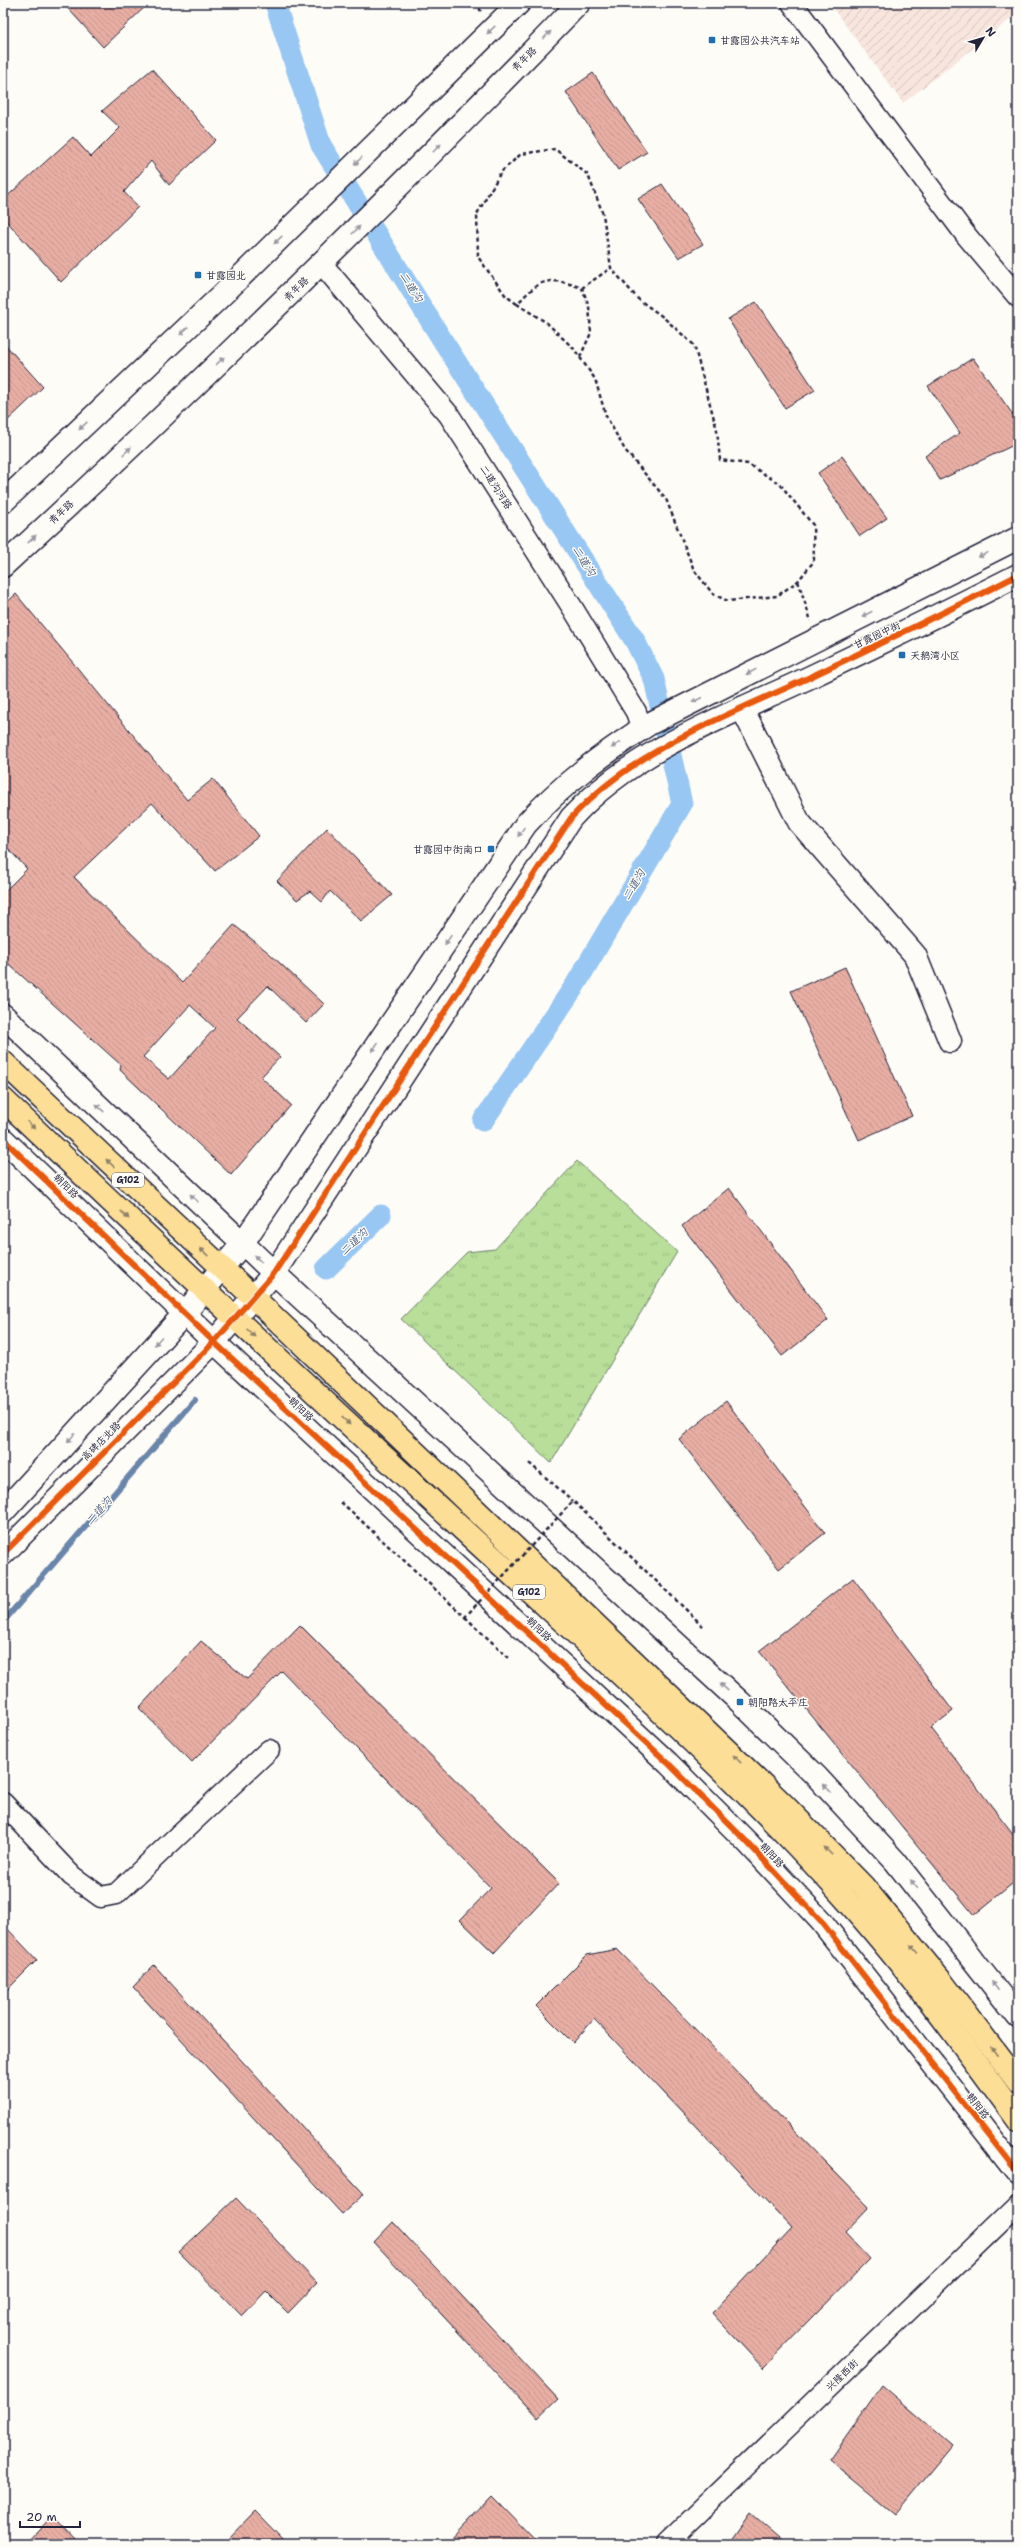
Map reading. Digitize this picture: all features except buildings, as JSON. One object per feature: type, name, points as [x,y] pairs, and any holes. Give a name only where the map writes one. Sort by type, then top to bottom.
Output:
[{"type":"highway","name":"G102","points":[[3,1062],[221,1269],[254,1297],[704,1726],[863,1886],[942,1982],[1018,2082]]},
{"type":"highway","name":"朝阳路","points":[[3,1099],[204,1290],[688,1739],[770,1820],[848,1902],[921,1988],[1018,2120]]},
{"type":"street","points":[[3,502],[306,213],[519,3]]},
{"type":"street","name":"青年路","points":[[3,566],[146,434],[325,261],[579,3]]},
{"type":"street","points":[[792,3],[966,234],[1018,297]]},
{"type":"street","name":"二道沟河路","points":[[325,261],[449,416],[572,607],[646,727]]},
{"type":"street","points":[[3,1512],[185,1312],[242,1244],[526,824],[550,798],[576,775],[606,752],[646,727],[731,682],[1018,538]]},
{"type":"street","name":"甘露园中街","points":[[274,1273],[571,818],[593,795],[621,772],[662,747],[742,708],[916,628],[1018,575]]},
{"type":"street","points":[[742,708],[799,822],[915,955],[950,1041]]},
{"type":"street","points":[[3,1015],[242,1244],[740,1702],[817,1777],[895,1861],[1018,2017]]},
{"type":"street","name":"朝阳路","points":[[3,1139],[185,1312],[214,1342],[668,1763],[746,1841],[821,1921],[1018,2173]]},
{"type":"street","name":"高碑店北路","points":[[3,1554],[214,1342],[274,1273]]},
{"type":"street","points":[[3,1803],[72,1876],[101,1897],[116,1894],[268,1750]]},
{"type":"street","name":"兴隆西街","points":[[666,2544],[1018,2205]]},
{"type":"path","points":[[555,149],[588,174],[603,214],[611,268],[638,299],[663,317],[694,345],[717,430],[720,460],[748,464],[780,484],[813,525],[814,561],[798,581],[777,596],[728,601],[713,594],[694,570],[666,499],[625,450],[606,416],[595,379],[579,357],[547,323],[506,296],[478,257],[477,214],[500,172],[521,154],[555,149]]},
{"type":"path","points":[[582,288],[611,268]]},
{"type":"path","points":[[517,304],[535,285],[558,280],[582,288]]},
{"type":"path","points":[[579,357],[591,333],[589,306],[582,288]]},
{"type":"path","points":[[798,581],[809,618],[821,637]]},
{"type":"path","points":[[529,1463],[573,1501],[704,1627]]},
{"type":"path","points":[[465,1616],[573,1501]]},
{"type":"path","points":[[341,1502],[510,1659]]},
{"type":"shaded area","points":[[829,3],[1018,3],[1018,13],[903,103]]},
{"type":"green space","points":[[577,1161],[677,1252],[551,1463],[401,1319],[467,1252],[495,1249]]},
{"type":"waterway","name":"二道沟","points":[[275,3],[321,145],[443,341],[635,641],[654,679],[682,804],[574,987],[483,1121]]},
{"type":"waterway","name":"二道沟","points":[[326,1269],[381,1215]]},
{"type":"waterway","name":"二道沟","points":[[3,1622],[195,1400]]},
{"type":"cycle path","points":[[3,1554],[214,1342],[274,1273],[571,818],[596,794],[622,773],[681,737],[806,679],[1018,575]]},
{"type":"cycle path","points":[[3,1139],[214,1342],[668,1763],[746,1841],[821,1921],[1018,2173]]},
{"type":"place","name":"甘露园公共汽车站","points":[[712,40]]},
{"type":"place","name":"甘露园北","points":[[198,275]]},
{"type":"place","name":"天鹅湾小区","points":[[902,655]]},
{"type":"place","name":"甘露园中街南口","points":[[491,849]]},
{"type":"place","name":"朝阳路太平庄","points":[[740,1702]]}]
